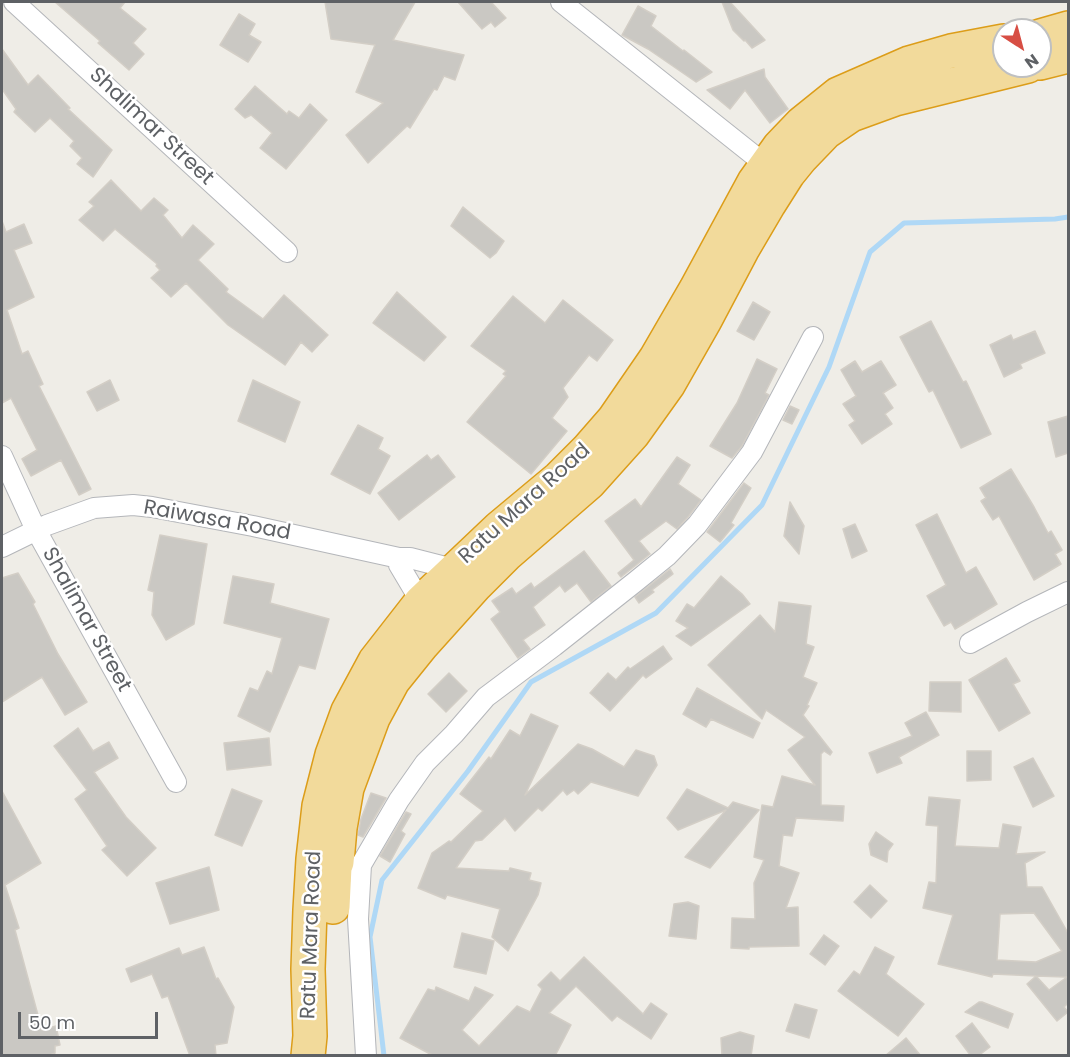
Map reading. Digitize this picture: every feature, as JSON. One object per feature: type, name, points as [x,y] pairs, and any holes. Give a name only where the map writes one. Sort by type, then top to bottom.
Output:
[{"type":"highway","points":[[1052,33],[1068,28]]},
{"type":"highway","name":"Ratu Mara Road","points":[[308,1056],[310,910],[319,806],[332,755],[348,711],[375,661],[421,602],[453,569],[560,478],[614,419],[656,358],[754,182],[779,147],[802,123],[838,94],[909,63],[992,42]]},
{"type":"highway","points":[[1052,60],[1068,56]]},
{"type":"highway","name":"Ratu Mara Road","points":[[332,1056],[330,985],[335,867],[340,828],[347,788],[358,757],[373,718],[393,681],[422,645],[506,555],[589,483],[633,434],[668,385],[773,197],[801,158],[826,132],[851,115],[895,99],[992,75]]},
{"type":"street","name":"Shalimar Street","points":[[14,2],[287,252]]},
{"type":"street","points":[[561,2],[766,165]]},
{"type":"street","points":[[366,1056],[358,919],[361,865],[399,800],[425,763],[486,697],[668,556],[697,525],[752,452],[813,337]]},
{"type":"street","name":"Shalimar Street","points":[[2,456],[36,530],[176,782]]},
{"type":"street","name":"Raiwasa Road","points":[[2,547],[36,530],[94,508],[133,505],[252,526],[453,569]]},
{"type":"street","points":[[399,558],[399,565],[421,602]]},
{"type":"street","points":[[970,643],[1068,592]]},
{"type":"building","points":[[55,2],[125,2],[120,8],[146,29],[133,43],[144,54],[129,70]]},
{"type":"building","points":[[325,2],[415,2],[393,40],[464,55],[455,80],[444,76],[437,90],[434,89],[410,128],[407,126],[368,163],[346,135],[383,103],[356,92],[375,45],[331,39]]},
{"type":"building","points":[[458,2],[491,2],[506,18],[495,27],[491,22],[482,29]]},
{"type":"building","points":[[722,2],[730,2],[765,40],[752,48],[744,41],[733,30]]},
{"type":"building","points":[[638,6],[656,16],[651,26],[712,72],[696,82],[648,49],[622,35]]},
{"type":"building","points":[[239,14],[255,24],[249,35],[261,42],[248,62],[220,45]]},
{"type":"building","points":[[2,49],[28,85],[38,75],[70,108],[68,109],[112,150],[93,177],[77,164],[82,158],[70,146],[74,141],[50,118],[35,132],[14,112],[16,109],[2,89]]},
{"type":"building","points":[[764,69],[765,77],[788,109],[770,123],[745,90],[730,109],[707,90]]},
{"type":"building","points":[[255,86],[287,114],[289,111],[299,118],[310,104],[327,120],[286,169],[260,148],[272,133],[251,115],[245,118],[235,109]]},
{"type":"building","points":[[111,180],[141,211],[154,198],[168,210],[163,215],[182,238],[193,225],[214,244],[198,260],[228,289],[226,292],[263,319],[284,295],[328,335],[312,352],[301,342],[285,365],[228,325],[186,283],[171,297],[151,278],[160,270],[157,264],[115,229],[103,241],[79,220],[94,206],[89,202]]},
{"type":"building","points":[[463,207],[504,241],[490,258],[451,226]]},
{"type":"building","points":[[2,221],[6,232],[24,224],[32,243],[14,250],[34,297],[7,310],[22,354],[28,351],[43,384],[39,386],[91,489],[79,495],[61,460],[31,476],[22,459],[37,450],[11,398],[2,403]]},
{"type":"building","points":[[397,292],[446,337],[424,361],[373,323]]},
{"type":"building","points":[[513,296],[545,323],[563,300],[613,340],[597,361],[589,355],[563,388],[568,397],[552,418],[567,431],[531,474],[467,422],[506,376],[503,374],[506,371],[471,346]]},
{"type":"building","points":[[753,302],[770,312],[754,340],[737,331]]},
{"type":"building","points":[[931,321],[963,382],[966,381],[991,434],[961,448],[933,390],[929,392],[900,337]]},
{"type":"building","points":[[1035,331],[1045,353],[1020,364],[1022,368],[1004,377],[990,345],[1011,335],[1013,340]]},
{"type":"building","points":[[757,359],[777,369],[765,393],[769,395],[742,446],[732,458],[710,446],[737,403]]},
{"type":"building","points":[[855,361],[862,372],[881,361],[896,385],[883,393],[893,408],[885,414],[892,424],[862,444],[849,425],[855,421],[843,404],[856,396],[841,370]]},
{"type":"building","points":[[110,380],[119,400],[97,411],[87,392]]},
{"type":"building","points":[[253,380],[300,402],[285,442],[238,421]]},
{"type":"building","points":[[790,406],[799,410],[792,424],[783,420]]},
{"type":"building","points":[[1068,416],[1068,453],[1056,457],[1048,422]]},
{"type":"building","points":[[358,425],[383,438],[378,449],[390,456],[370,494],[331,474]]},
{"type":"building","points":[[427,455],[431,460],[438,455],[455,477],[399,520],[378,493]]},
{"type":"building","points":[[677,457],[690,465],[678,484],[701,500],[677,529],[666,521],[639,541],[650,554],[621,577],[618,573],[634,560],[605,521],[635,499],[641,507]]},
{"type":"building","points":[[1011,469],[1048,533],[1051,531],[1062,550],[1055,554],[1061,564],[1034,580],[999,516],[993,520],[981,501],[986,498],[980,488]]},
{"type":"building","points":[[744,483],[751,488],[731,523],[734,525],[720,542],[707,532]]},
{"type":"building","points":[[790,502],[804,526],[799,554],[784,536]]},
{"type":"building","points":[[937,514],[966,573],[976,567],[997,604],[955,629],[951,622],[944,626],[927,596],[946,585],[916,525]]},
{"type":"building","points":[[855,524],[867,551],[852,558],[843,529]]},
{"type":"building","points":[[160,535],[207,544],[194,624],[166,640],[152,615],[154,592],[148,590]]},
{"type":"building","points":[[584,551],[611,586],[591,602],[577,583],[565,592],[560,585],[533,607],[545,625],[523,640],[530,649],[518,658],[491,619],[500,612],[492,601],[512,588],[516,594],[531,583],[534,588]]},
{"type":"building","points":[[670,569],[673,574],[639,603],[635,597]]},
{"type":"building","points":[[18,573],[35,602],[33,604],[58,654],[87,702],[65,715],[42,677],[2,702],[2,578]]},
{"type":"building","points":[[233,576],[274,584],[270,603],[329,619],[315,669],[299,665],[270,732],[238,716],[250,688],[258,691],[267,671],[272,674],[282,638],[224,623]]},
{"type":"building","points":[[721,576],[750,604],[691,646],[676,636],[688,628],[676,621],[687,604],[694,608]]},
{"type":"building","points":[[779,602],[811,606],[806,644],[814,647],[803,677],[817,683],[807,705],[809,706],[803,715],[832,752],[830,755],[824,751],[821,754],[821,805],[844,806],[843,821],[796,818],[792,836],[783,835],[779,866],[799,873],[786,908],[798,907],[799,946],[731,948],[732,918],[755,919],[754,883],[764,860],[754,857],[762,805],[773,807],[782,776],[815,785],[788,750],[805,737],[766,710],[762,719],[708,665],[760,615],[775,632]]},
{"type":"building","points":[[663,646],[672,659],[646,678],[643,675],[610,711],[590,693],[608,673],[616,680],[628,667],[630,669]]},
{"type":"building","points":[[1006,658],[1020,681],[1013,684],[1030,713],[999,731],[969,680]]},
{"type":"building","points":[[449,673],[467,691],[446,712],[428,694]]},
{"type":"building","points":[[930,682],[961,682],[961,712],[929,711]]},
{"type":"building","points":[[697,688],[760,723],[753,738],[711,719],[706,727],[683,714]]},
{"type":"building","points":[[926,712],[939,735],[899,757],[902,763],[877,773],[869,753],[912,736],[905,723]]},
{"type":"building","points":[[531,714],[558,726],[525,795],[578,744],[624,767],[636,750],[654,756],[657,765],[638,796],[591,782],[578,794],[574,790],[567,795],[563,790],[542,811],[538,808],[515,831],[505,818],[482,840],[475,841],[456,868],[509,871],[510,868],[531,873],[529,880],[541,883],[538,895],[508,951],[492,937],[500,909],[447,895],[445,899],[418,888],[432,853],[449,841],[451,842],[483,811],[460,794],[489,757],[491,759],[510,730],[520,736]]},
{"type":"building","points":[[78,728],[93,751],[109,742],[118,758],[94,772],[126,817],[156,848],[127,876],[102,850],[107,846],[75,799],[87,790],[54,746]]},
{"type":"building","points":[[269,738],[271,765],[227,770],[224,743]]},
{"type":"building","points":[[967,751],[991,751],[991,780],[967,781]]},
{"type":"building","points":[[1033,758],[1054,796],[1033,807],[1014,767]]},
{"type":"building","points":[[232,789],[262,801],[242,846],[215,835]]},
{"type":"building","points":[[687,789],[728,808],[733,802],[759,810],[710,868],[685,857],[726,810],[678,830],[667,818]]},
{"type":"building","points":[[2,791],[41,863],[5,885],[19,928],[15,930],[42,1030],[56,1026],[60,1045],[55,1046],[55,1053],[47,1056],[2,1056]]},
{"type":"building","points":[[371,793],[386,798],[363,837],[358,835],[361,819]]},
{"type":"building","points":[[929,797],[960,800],[955,846],[999,848],[1003,824],[1021,827],[1016,854],[1045,852],[1025,863],[1027,887],[1042,887],[1068,933],[1068,1003],[1064,1007],[1068,1012],[1057,1021],[1027,984],[1036,976],[993,974],[992,977],[938,964],[953,915],[923,908],[929,882],[936,883],[938,826],[926,825]],"holes":[[[1034,913],[1062,951],[1036,962],[997,960],[1000,914]],[[1036,976],[1067,977],[1049,990]]]},
{"type":"building","points":[[406,812],[411,814],[401,831],[405,834],[390,862],[380,856]]},
{"type":"building","points":[[876,832],[893,844],[888,851],[887,862],[871,855],[869,844]]},
{"type":"building","points":[[209,867],[219,910],[170,924],[156,883]]},
{"type":"building","points":[[870,885],[887,901],[871,918],[854,902]]},
{"type":"building","points":[[688,902],[699,906],[696,939],[669,936],[674,904]]},
{"type":"building","points":[[462,933],[494,941],[486,974],[454,967]]},
{"type":"building","points":[[824,935],[839,946],[825,965],[810,954]]},
{"type":"building","points":[[204,947],[216,979],[218,978],[234,1007],[227,1043],[215,1045],[216,1056],[190,1056],[168,996],[162,998],[152,974],[131,982],[126,969],[179,948],[182,955]]},
{"type":"building","points":[[875,947],[894,957],[886,974],[924,1004],[898,1036],[838,991],[854,971],[860,975]]},
{"type":"building","points":[[584,957],[643,1014],[651,1003],[667,1014],[651,1039],[617,1016],[612,1021],[576,986],[549,1013],[571,1025],[555,1056],[434,1056],[400,1038],[428,989],[435,991],[436,987],[469,1001],[475,987],[493,995],[462,1030],[479,1046],[517,1006],[530,1012],[542,989],[538,985],[551,972],[560,981]]},
{"type":"building","points":[[979,1002],[1013,1014],[1008,1028],[965,1012]]},
{"type":"building","points":[[795,1004],[817,1010],[809,1038],[786,1031]]},
{"type":"building","points":[[972,1023],[990,1047],[978,1056],[971,1056],[956,1036]]},
{"type":"building","points":[[740,1032],[754,1036],[751,1056],[722,1056],[721,1038]]},
{"type":"building","points":[[906,1038],[921,1056],[885,1056]]},
{"type":"waterway","points":[[384,1056],[370,937],[382,880],[468,771],[531,682],[656,613],[762,505],[829,367],[870,252],[904,223],[1068,217]]}]
